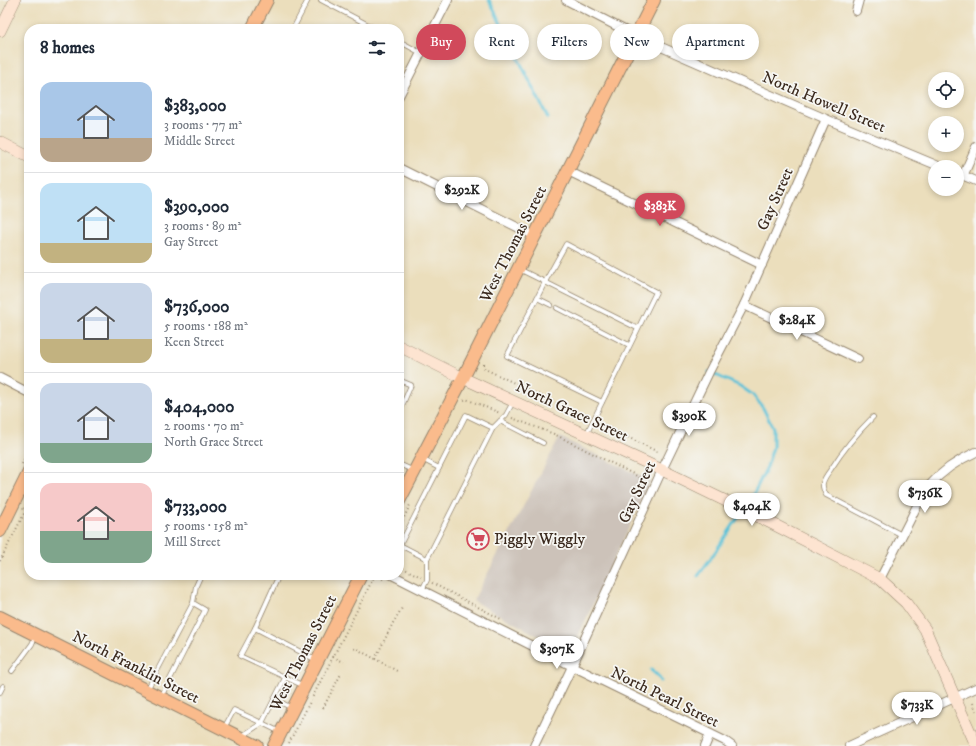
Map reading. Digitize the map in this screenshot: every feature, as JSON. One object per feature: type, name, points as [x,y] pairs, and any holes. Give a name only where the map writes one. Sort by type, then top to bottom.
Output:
[{"type":"main road","points":[[0,31],[15,0]]},
{"type":"main road","points":[[255,24],[267,0]]},
{"type":"main road","name":"West Thomas Street","points":[[642,24],[654,0]]},
{"type":"main road","name":"West Thomas Street","points":[[404,491],[624,60]]},
{"type":"main road","points":[[0,142],[24,154]]},
{"type":"main road","name":"North Grace Street","points":[[404,348],[463,378],[662,470],[769,522],[880,579],[906,603],[925,629],[976,745]]},
{"type":"main road","points":[[0,531],[24,482]]},
{"type":"main road","name":"West Thomas Street","points":[[274,746],[358,580]]},
{"type":"main road","name":"North Franklin Street","points":[[0,617],[257,746]]},
{"type":"street","points":[[436,24],[448,0]]},
{"type":"street","name":"North Howell Street","points":[[566,0],[613,24]]},
{"type":"street","points":[[856,11],[859,0]]},
{"type":"street","name":"North Howell Street","points":[[664,48],[928,162]]},
{"type":"street","points":[[404,86],[417,60]]},
{"type":"street","name":"Gay Street","points":[[534,746],[708,372],[744,305],[826,119]]},
{"type":"street","points":[[964,168],[976,148]]},
{"type":"street","points":[[404,170],[535,236]]},
{"type":"street","points":[[568,171],[762,264]]},
{"type":"street","points":[[964,176],[976,181]]},
{"type":"street","points":[[744,305],[858,359]]},
{"type":"street","points":[[1,380],[24,391]]},
{"type":"street","points":[[880,579],[928,487],[954,463],[965,456],[976,452]]},
{"type":"street","name":"North Pearl Street","points":[[402,580],[732,746]]},
{"type":"street","points":[[849,746],[976,688]]},
{"type":"street","points":[[706,746],[710,734]]},
{"type":"lane","points":[[296,24],[308,0]]},
{"type":"lane","points":[[321,0],[367,24]]},
{"type":"lane","points":[[404,44],[416,50]]},
{"type":"lane","points":[[586,435],[602,402],[637,328],[656,292],[566,244],[507,356],[602,402]]},
{"type":"lane","points":[[518,269],[637,328]]},
{"type":"lane","points":[[537,298],[551,305]]},
{"type":"lane","points":[[557,308],[629,345]]},
{"type":"lane","points":[[404,382],[411,385],[404,401]]},
{"type":"lane","points":[[422,590],[428,580],[427,559],[493,428],[506,415],[513,401]]},
{"type":"lane","points":[[404,537],[466,415],[493,428]]},
{"type":"lane","points":[[873,417],[858,432],[830,469],[823,483],[824,491],[836,500],[902,535]]},
{"type":"lane","points":[[500,421],[544,443]]},
{"type":"lane","points":[[421,459],[439,468]]},
{"type":"lane","points":[[404,467],[414,472]]},
{"type":"lane","points":[[404,547],[427,559]]},
{"type":"lane","points":[[147,690],[193,603],[199,580]]},
{"type":"lane","points":[[277,580],[255,628],[240,656],[304,687]]},
{"type":"lane","points":[[161,698],[205,610],[193,603]]},
{"type":"lane","points":[[255,628],[317,661]]},
{"type":"lane","points":[[12,671],[32,644],[36,635]]},
{"type":"lane","points":[[240,738],[262,723],[285,678]]},
{"type":"lane","points":[[0,692],[3,686]]},
{"type":"lane","points":[[274,699],[293,709]]},
{"type":"lane","points":[[223,729],[234,710],[281,733]]},
{"type":"path","points":[[466,399],[554,434],[649,481]]},
{"type":"path","points":[[404,568],[505,621]]},
{"type":"path","points":[[287,746],[372,580]]},
{"type":"path","points":[[375,659],[402,608]]},
{"type":"path","points":[[354,650],[355,648],[400,672]]},
{"type":"path","points":[[333,657],[344,662]]},
{"type":"path","points":[[324,708],[341,674]]},
{"type":"path","points":[[973,703],[976,710]]},
{"type":"shaded area","points":[[560,437],[651,481],[570,653],[473,601]]},
{"type":"waterway","points":[[489,0],[548,118]]},
{"type":"waterway","points":[[709,372],[740,386],[753,395],[763,408],[773,428],[773,447],[767,467],[753,495],[745,507]]},
{"type":"waterway","points":[[698,576],[742,512]]},
{"type":"waterway","points":[[651,670],[661,681]]},
{"type":"place","name":"Piggly Wiggly","points":[[478,539]]}]
